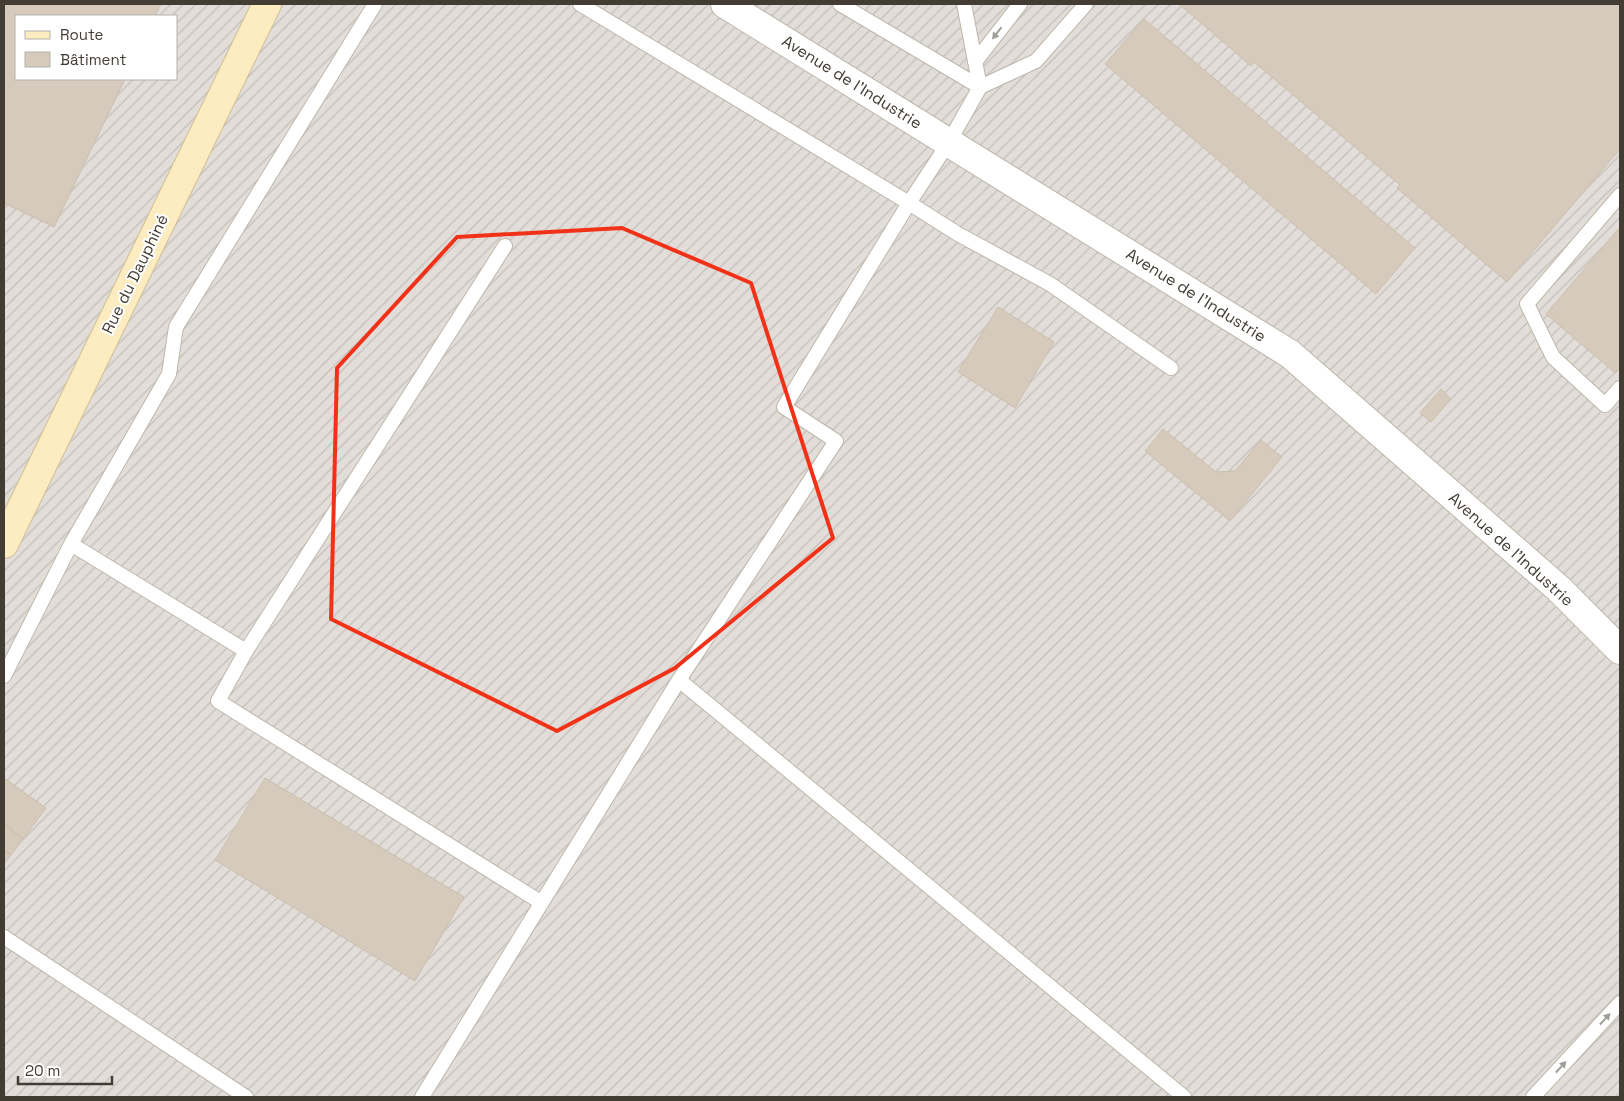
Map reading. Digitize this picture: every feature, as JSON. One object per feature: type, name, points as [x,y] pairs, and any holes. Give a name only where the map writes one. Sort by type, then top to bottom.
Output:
[{"type":"main road","name":"Rue du Dauphiné","points":[[4,544],[266,4]]},
{"type":"street","name":"Avenue de l'Industrie","points":[[725,4],[1290,354],[1559,589],[1620,650]]},
{"type":"lane","points":[[4,676],[71,544],[169,374],[176,327],[375,4]]},
{"type":"lane","points":[[580,4],[958,234],[1050,284],[1171,368]]},
{"type":"lane","points":[[840,4],[980,87]]},
{"type":"lane","points":[[963,4],[980,87]]},
{"type":"lane","points":[[975,62],[1020,4]]},
{"type":"lane","points":[[422,1097],[678,680],[836,441],[784,407],[909,203],[949,142],[980,87],[1036,61],[1086,4]]},
{"type":"lane","points":[[1620,195],[1527,304],[1553,357],[1605,405],[1620,388]]},
{"type":"lane","points":[[505,246],[246,651],[218,702],[542,903]]},
{"type":"lane","points":[[71,544],[246,651]]},
{"type":"lane","points":[[678,680],[1184,1097]]},
{"type":"lane","points":[[4,937],[246,1097]]},
{"type":"lane","points":[[1533,1097],[1620,1003]]},
{"type":"highlighted area","points":[[622,228],[751,283],[833,538],[675,668],[557,731],[331,619],[337,368],[457,237]]},
{"type":"shaded area","points":[[4,4],[1620,4],[1620,1097],[4,1097]]},
{"type":"building","points":[[4,4],[161,4],[156,15],[15,15],[15,80],[125,80],[54,227],[4,203]]},
{"type":"building","points":[[1179,4],[1620,4],[1620,149],[1507,282],[1397,188],[1400,185],[1254,62],[1251,66]]},
{"type":"building","points":[[1144,19],[1415,248],[1376,294],[1105,64]]},
{"type":"building","points":[[1620,227],[1620,367],[1615,373],[1546,314]]},
{"type":"building","points":[[998,307],[1054,342],[1015,408],[958,372]]},
{"type":"building","points":[[1441,389],[1451,399],[1431,422],[1420,413]]},
{"type":"building","points":[[1163,429],[1216,472],[1235,471],[1261,440],[1282,457],[1230,521],[1145,451]]},
{"type":"building","points":[[4,778],[46,808],[23,839],[4,824]]},
{"type":"building","points":[[265,778],[464,897],[415,981],[215,860]]},
{"type":"building","points":[[4,824],[23,839],[11,855],[4,849]]},
{"type":"building","points":[[4,849],[11,855],[4,864]]}]
